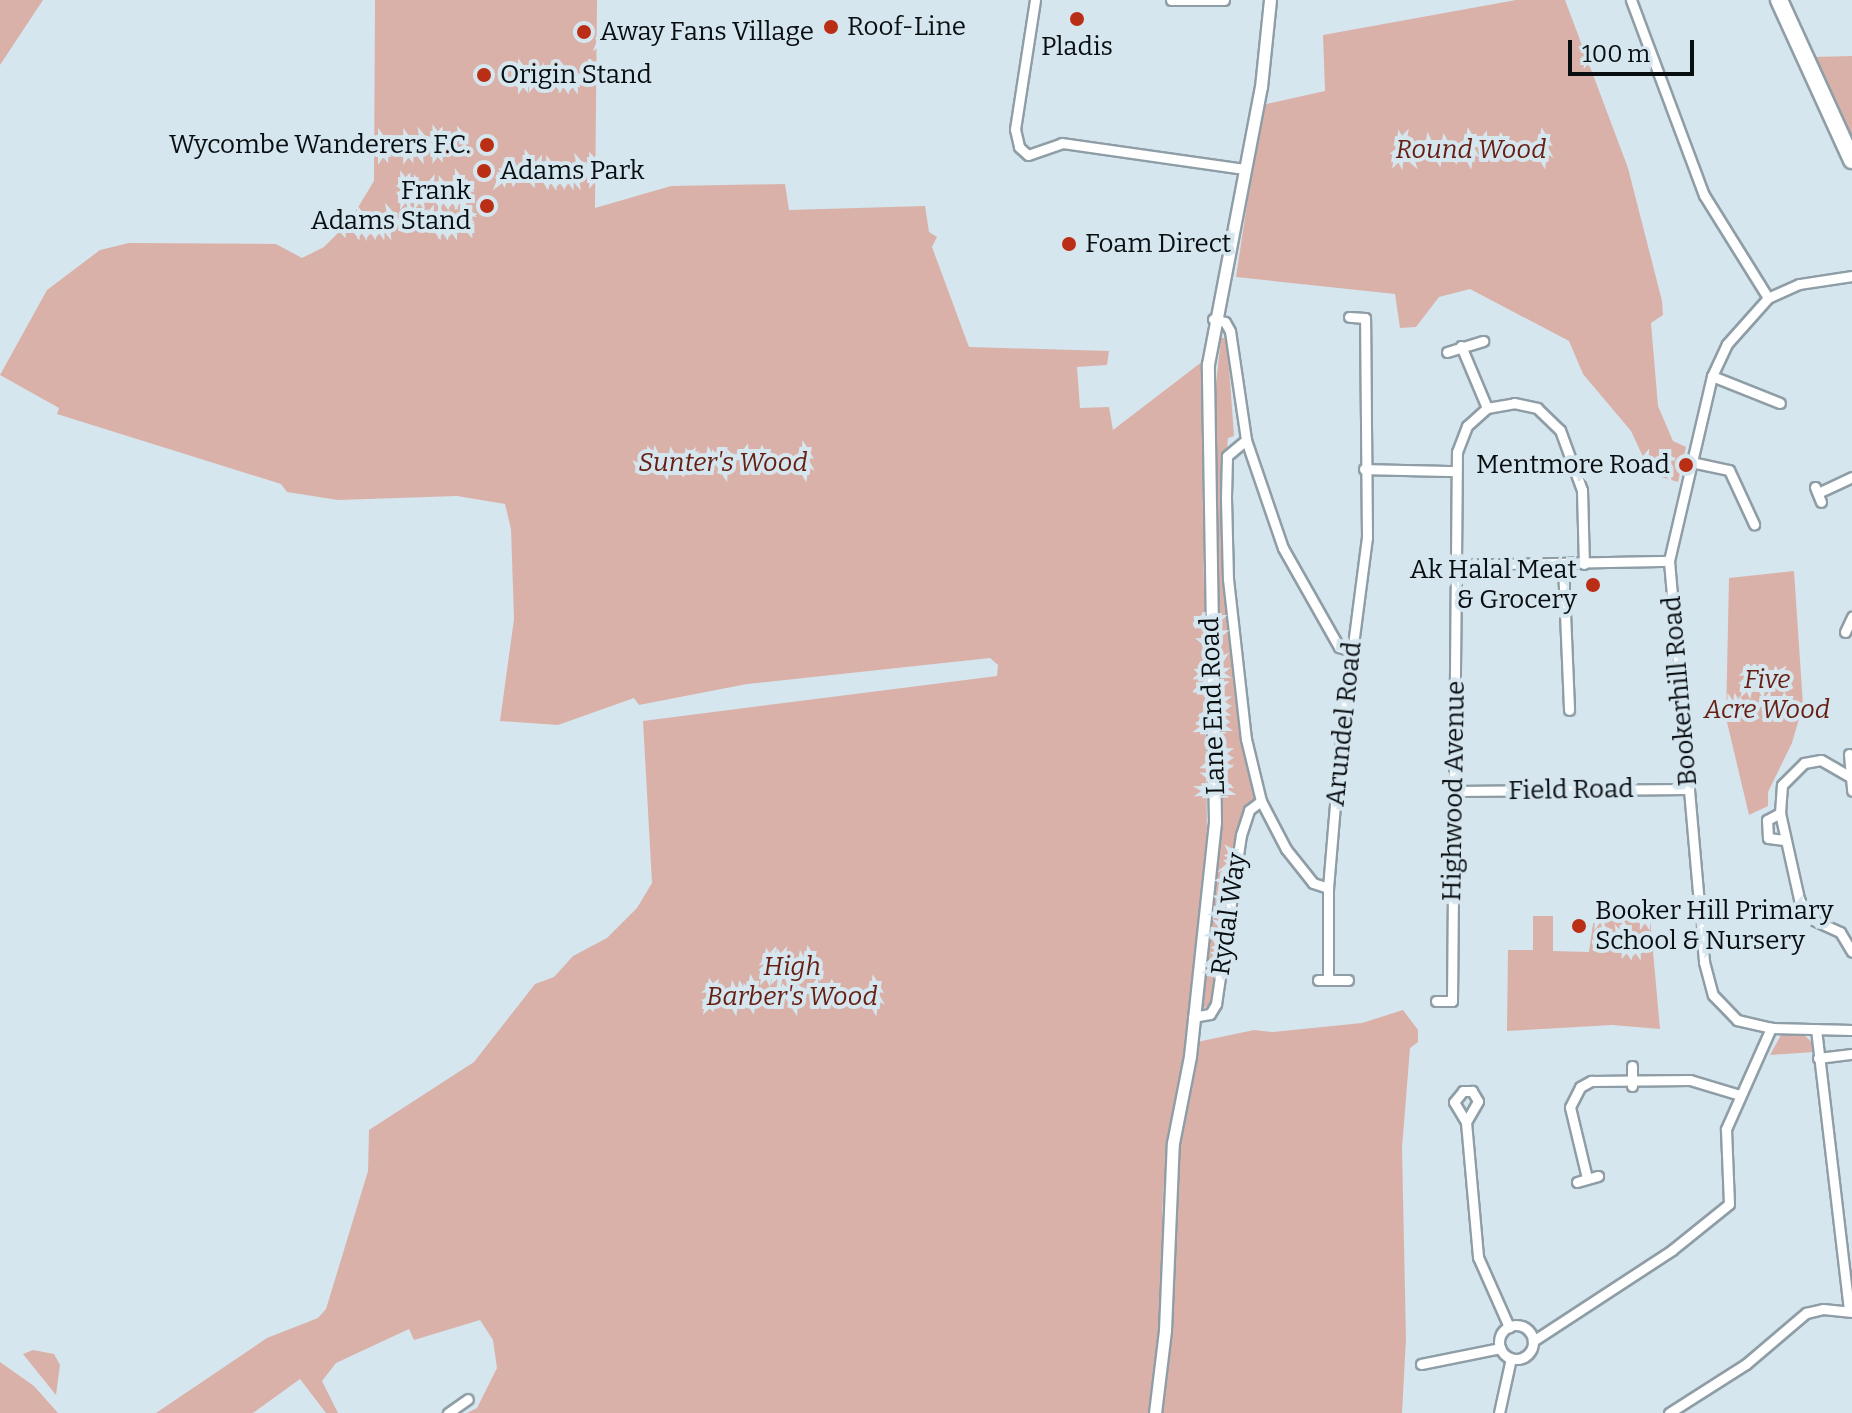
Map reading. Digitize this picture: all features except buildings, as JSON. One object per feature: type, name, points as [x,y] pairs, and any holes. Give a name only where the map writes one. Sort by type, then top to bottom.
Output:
[{"type":"highway","points":[[1779,0],[1852,160]]},
{"type":"street","points":[[1035,0],[1015,129],[1019,147],[1028,155],[1062,143],[1245,169]]},
{"type":"street","points":[[1171,0],[1224,0]]},
{"type":"street","name":"Lane End Road","points":[[1155,1413],[1165,1330],[1173,1143],[1193,1017],[1215,822],[1208,443],[1213,319],[1261,87],[1270,0]]},
{"type":"street","points":[[1631,0],[1704,195],[1768,298]]},
{"type":"street","name":"Bookerhill Road","points":[[1852,276],[1799,284],[1768,298],[1746,317],[1712,376],[1669,561],[1704,962],[1713,995],[1737,1020],[1771,1028],[1852,1030]]},
{"type":"street","name":"Arundel Road","points":[[1348,980],[1323,980],[1349,650],[1367,538],[1365,318],[1349,317]]},
{"type":"street","points":[[1213,319],[1225,322],[1230,331],[1246,440],[1283,548],[1339,647],[1349,650]]},
{"type":"street","points":[[1447,352],[1483,341]]},
{"type":"street","points":[[1461,346],[1487,408],[1514,403],[1537,408],[1560,430],[1582,490],[1584,564]]},
{"type":"street","points":[[1712,376],[1780,403]]},
{"type":"street","name":"Highwood Avenue","points":[[1436,1001],[1452,1001],[1455,471],[1467,426],[1487,408]]},
{"type":"street","points":[[1246,440],[1227,456],[1228,579],[1246,739],[1261,801],[1286,849],[1313,883],[1328,888]]},
{"type":"street","points":[[1691,462],[1729,470],[1754,524]]},
{"type":"street","points":[[1364,469],[1455,471]]},
{"type":"street","points":[[1818,494],[1852,477]]},
{"type":"street","points":[[1456,565],[1669,561]]},
{"type":"street","points":[[1563,565],[1569,710]]},
{"type":"street","points":[[1845,632],[1852,617]]},
{"type":"street","points":[[1849,754],[1852,791]]},
{"type":"street","points":[[1850,777],[1821,760],[1804,763],[1782,785],[1780,813],[1799,899],[1811,919],[1840,932],[1852,952]]},
{"type":"street","name":"Field Road","points":[[1454,791],[1689,789]]},
{"type":"street","name":"Rydal Way","points":[[1193,1017],[1210,1014],[1216,1004],[1241,835],[1249,810],[1261,801]]},
{"type":"street","points":[[1780,813],[1767,820],[1768,838],[1784,840]]},
{"type":"street","points":[[1511,1358],[1527,1355],[1533,1341],[1717,1218],[1729,1204],[1732,1187],[1726,1129],[1771,1028]]},
{"type":"street","points":[[1669,1413],[1746,1364],[1806,1313],[1823,1309],[1850,1312],[1816,1029]]},
{"type":"street","points":[[1818,1058],[1852,1054]]},
{"type":"street","points":[[1577,1182],[1592,1177],[1571,1119],[1574,1095],[1591,1081],[1631,1077],[1690,1080],[1740,1095]]},
{"type":"street","points":[[1466,1122],[1478,1257],[1509,1327]]},
{"type":"street","points":[[1511,1358],[1500,1348],[1500,1335],[1509,1327],[1527,1329],[1533,1341]]},
{"type":"street","points":[[1421,1364],[1500,1348]]},
{"type":"street","points":[[1499,1413],[1511,1358]]},
{"type":"street","points":[[448,1413],[468,1399]]},
{"type":"green space","points":[[0,0],[43,0],[0,65]]},
{"type":"green space","points":[[375,0],[597,0],[595,208],[671,186],[785,184],[789,210],[925,206],[929,232],[937,237],[932,247],[969,347],[1109,351],[1107,365],[1077,367],[1080,408],[1109,407],[1113,430],[1203,361],[1202,367],[1207,366],[1202,430],[1207,829],[1185,1068],[1163,1191],[1159,1355],[1148,1413],[467,1413],[477,1408],[497,1368],[493,1340],[480,1320],[414,1340],[409,1329],[336,1363],[322,1381],[338,1413],[326,1413],[300,1379],[253,1413],[156,1413],[267,1338],[318,1318],[326,1309],[368,1171],[369,1130],[474,1062],[535,984],[554,977],[573,956],[607,938],[637,908],[652,883],[643,721],[997,676],[998,665],[990,658],[747,684],[639,705],[634,698],[558,725],[500,721],[514,619],[511,529],[505,504],[457,496],[338,500],[287,492],[281,484],[57,414],[59,408],[0,375],[47,290],[100,250],[129,243],[276,244],[302,258],[324,247],[349,222],[374,181]]},
{"type":"green space","name":"Round Wood","points":[[1516,0],[1565,0],[1628,168],[1662,301],[1663,315],[1651,323],[1658,406],[1673,441],[1686,447],[1678,482],[1651,474],[1631,431],[1583,374],[1569,341],[1470,289],[1439,297],[1416,327],[1400,328],[1395,294],[1236,277],[1262,105],[1325,91],[1323,35]]},
{"type":"green space","points":[[1852,56],[1852,135],[1824,93],[1812,57]]},
{"type":"green space","points":[[1221,338],[1227,338],[1234,436],[1228,438],[1225,478],[1228,625],[1238,709],[1257,795],[1250,806],[1215,1001],[1203,1009],[1219,815],[1210,440]]},
{"type":"green space","name":"Five Acre Wood","points":[[1794,571],[1803,705],[1792,743],[1768,792],[1768,806],[1749,815],[1726,718],[1729,578]]},
{"type":"green space","points":[[1649,907],[1660,1029],[1612,1025],[1507,1031],[1508,950],[1533,950],[1533,916],[1553,916],[1553,951],[1589,952],[1595,910]]},
{"type":"green space","points":[[1403,1010],[1418,1030],[1418,1042],[1410,1048],[1402,1148],[1406,1339],[1402,1413],[1158,1413],[1173,1174],[1197,1042],[1254,1030],[1273,1032],[1362,1023]]},
{"type":"green space","points":[[1781,1035],[1804,1035],[1814,1044],[1814,1052],[1770,1055]]},
{"type":"green space","points":[[33,1350],[54,1354],[60,1365],[56,1395],[23,1354]]},
{"type":"green space","points":[[0,1362],[34,1386],[58,1413],[0,1413]]},
{"type":"place","name":"Pladis","points":[[1077,19]]},
{"type":"place","name":"Roof-Line","points":[[831,27]]},
{"type":"place","name":"Away Fans Village","points":[[584,32]]},
{"type":"place","name":"Origin Stand","points":[[484,75]]},
{"type":"place","name":"Wycombe Wanderers F.C.","points":[[487,145]]},
{"type":"place","name":"Adams Park","points":[[484,171]]},
{"type":"place","name":"Frank Adams Stand","points":[[487,206]]},
{"type":"place","name":"Foam Direct","points":[[1069,244]]},
{"type":"place","name":"Mentmore Road","points":[[1686,465]]},
{"type":"place","name":"Ak Halal Meat & Grocery","points":[[1593,585]]},
{"type":"place","name":"Booker Hill Primary School & Nursery","points":[[1579,926]]},
{"type":"park label","name":"Sunter's Wood","points":[[723,463]]},
{"type":"park label","name":"High Barber's Wood","points":[[792,982]]}]
